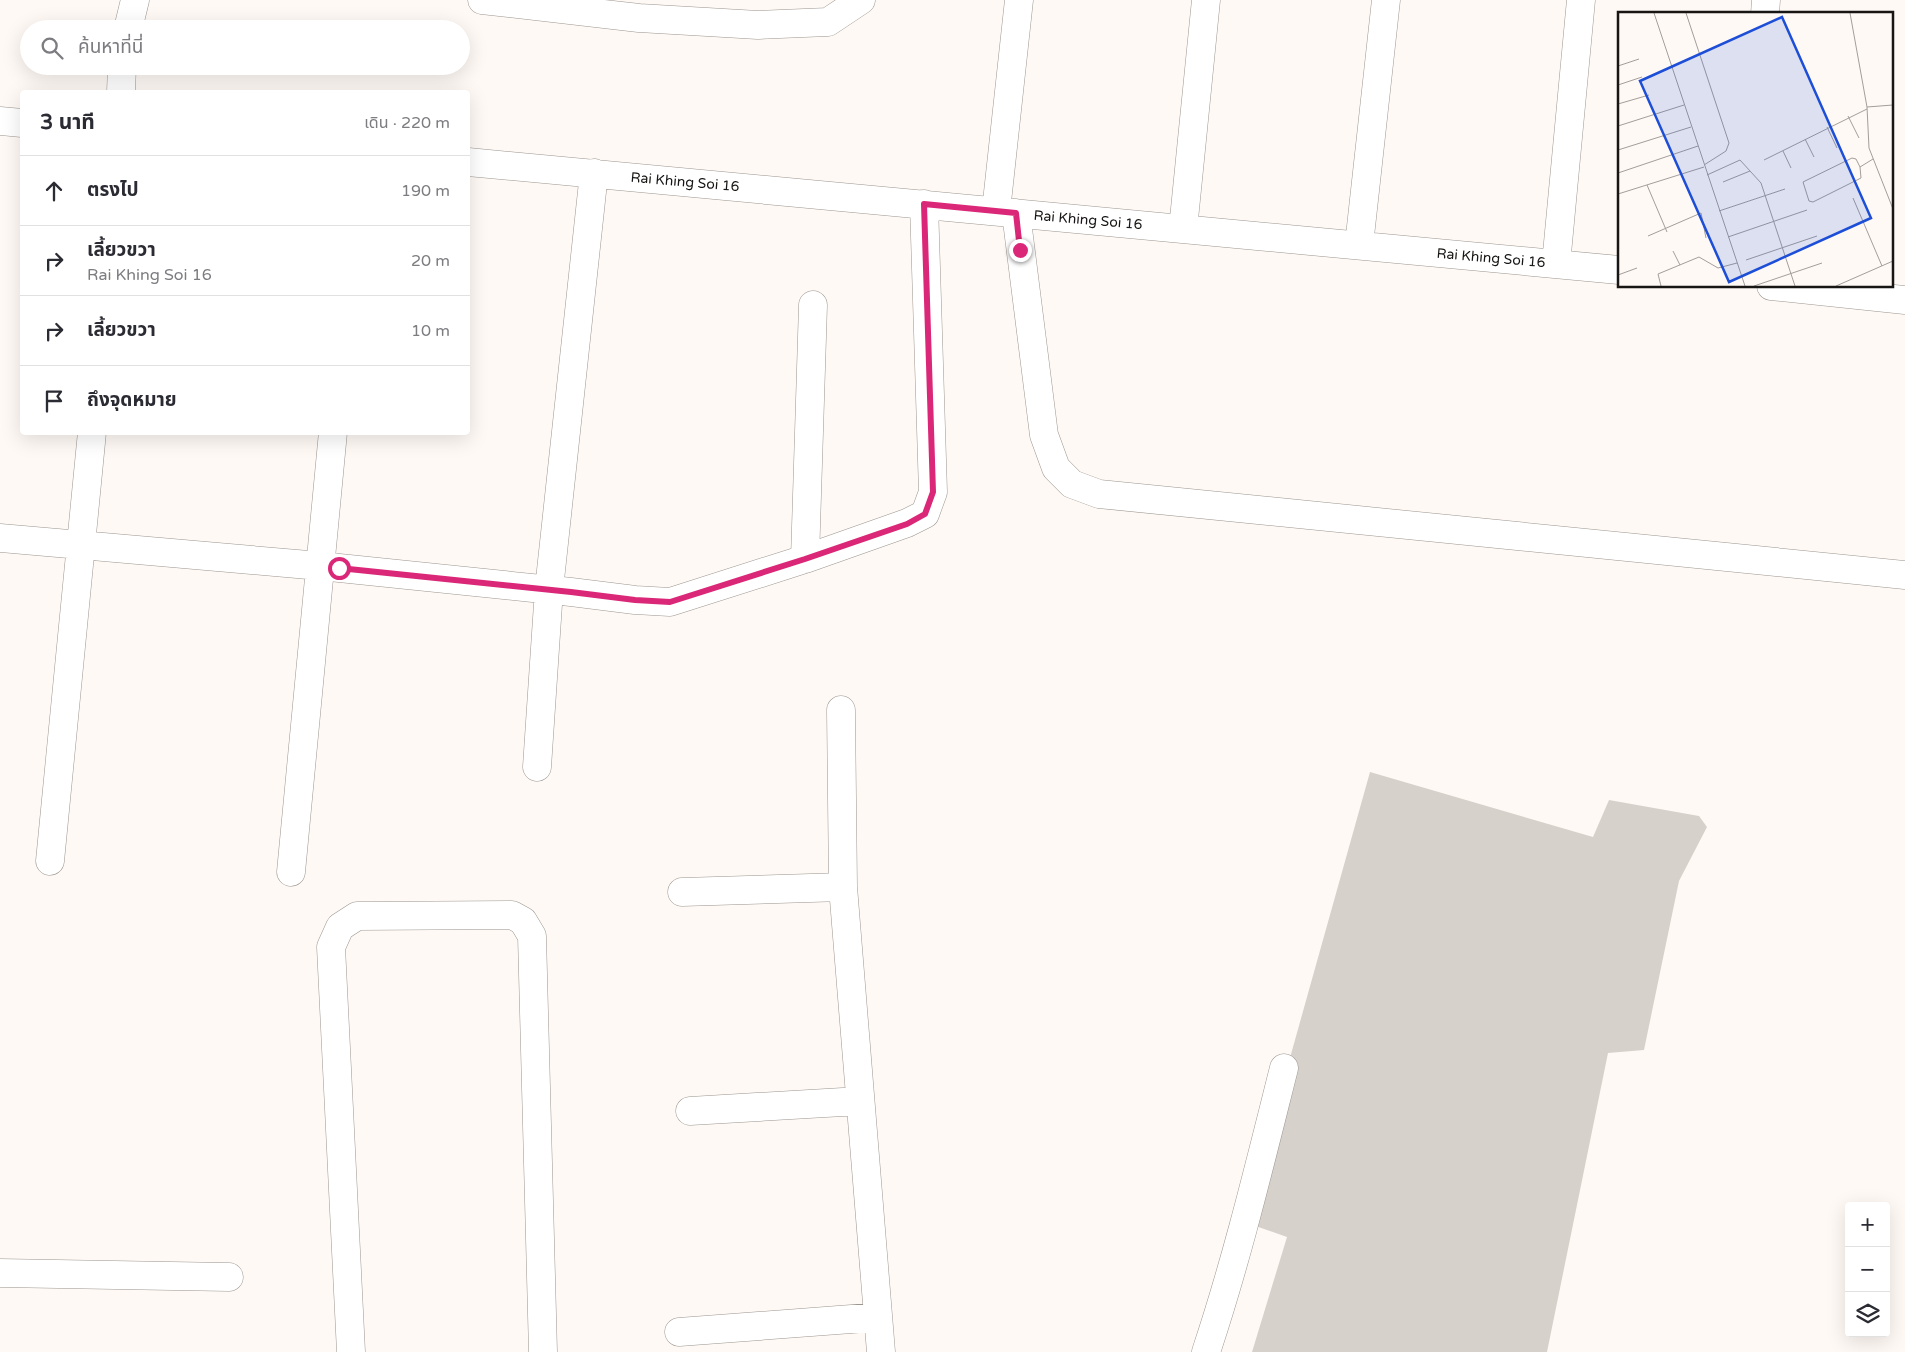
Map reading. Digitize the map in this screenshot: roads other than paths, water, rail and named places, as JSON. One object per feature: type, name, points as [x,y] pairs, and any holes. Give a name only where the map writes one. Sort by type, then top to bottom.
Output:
[{"type":"street","points":[[130,20],[135,0]]},
{"type":"street","points":[[482,0],[639,9],[758,25],[828,22],[861,0]]},
{"type":"street","points":[[1019,0],[1006,212],[1044,435],[1056,468],[1072,484],[1099,494],[1905,575]]},
{"type":"street","points":[[1183,229],[1206,0]]},
{"type":"street","points":[[1358,245],[1386,0]]},
{"type":"street","points":[[1556,264],[1581,0]]},
{"type":"street","points":[[121,90],[122,75]]},
{"type":"street","points":[[0,122],[20,123]]},
{"type":"street","name":"Rai Khing Soi 16","points":[[470,162],[1618,270]]},
{"type":"street","points":[[537,767],[549,589],[594,173]]},
{"type":"street","points":[[0,538],[320,566],[549,589],[635,600],[670,602],[907,524],[925,514],[933,492],[924,204]]},
{"type":"street","points":[[1790,288],[1905,300]]},
{"type":"street","points":[[805,559],[813,305]]},
{"type":"street","points":[[50,861],[92,435]]},
{"type":"street","points":[[291,872],[333,435]]},
{"type":"street","points":[[841,710],[843,887],[881,1352]]},
{"type":"street","points":[[682,892],[843,887]]},
{"type":"street","points":[[351,1352],[331,947],[340,927],[357,916],[512,915],[523,921],[532,936],[543,1352]]},
{"type":"street","points":[[1206,1352],[1249,1204],[1284,1068]]},
{"type":"street","points":[[690,1111],[860,1101]]},
{"type":"street","points":[[0,1273],[229,1277]]},
{"type":"street","points":[[679,1332],[878,1317]]}]
